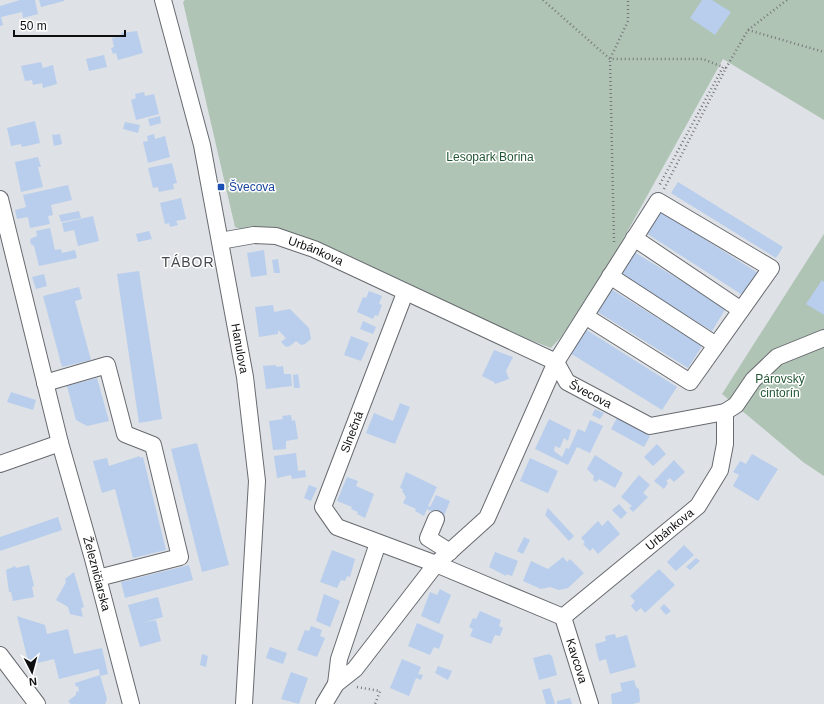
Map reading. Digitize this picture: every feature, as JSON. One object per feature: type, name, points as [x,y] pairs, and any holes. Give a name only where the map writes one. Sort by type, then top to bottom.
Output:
[{"type":"street","name":"Hanulova","points":[[163,0],[202,145],[245,377],[257,481],[244,704]]},
{"type":"street","points":[[324,704],[336,684],[355,669],[436,564],[487,518],[556,362],[634,238],[657,196],[771,268],[690,382],[585,316]]},
{"type":"street","name":"Železničiarska","points":[[0,199],[60,443],[98,578],[131,704]]},
{"type":"street","name":"Urbánkova","points":[[220,242],[254,235],[276,236],[314,249],[405,293]]},
{"type":"street","points":[[634,238],[741,310]]},
{"type":"street","points":[[610,276],[716,345]]},
{"type":"street","points":[[405,293],[556,362]]},
{"type":"street","name":"Slnečná","points":[[405,293],[323,507],[337,527],[436,564],[563,617]]},
{"type":"street","points":[[725,412],[736,405],[753,380],[777,358],[824,338]]},
{"type":"street","name":"Švecova","points":[[556,362],[567,382],[650,426],[725,412]]},
{"type":"street","points":[[45,383],[107,365],[125,434],[153,445],[180,557],[98,578]]},
{"type":"street","name":"Urbánkova","points":[[563,617],[698,506],[720,470],[725,444],[725,412]]},
{"type":"street","points":[[0,464],[60,443]]},
{"type":"street","points":[[436,520],[428,538],[450,552]]},
{"type":"street","points":[[336,684],[339,659],[378,543]]},
{"type":"street","name":"Kavcova","points":[[563,617],[590,704]]},
{"type":"street","points":[[0,655],[37,704]]},
{"type":"path","points":[[543,0],[610,59],[703,59],[726,68]]},
{"type":"path","points":[[614,250],[610,59],[628,20],[628,0]]},
{"type":"path","points":[[657,196],[748,30],[787,0]]},
{"type":"path","points":[[748,30],[824,52]]},
{"type":"path","points":[[657,196],[722,67]]},
{"type":"path","points":[[336,684],[380,691],[375,704]]},
{"type":"green space","name":"Lesopark Borina","points":[[185,0],[824,0],[824,120],[723,59],[616,252],[561,337],[551,348],[235,227],[183,2]]},
{"type":"green space","name":"Párovský cintorín","points":[[824,234],[824,476],[803,462],[722,394]]},
{"type":"building","points":[[20,0],[35,0],[38,14],[23,18],[22,12],[1,17],[3,25],[0,26],[0,6]]},
{"type":"building","points":[[39,0],[64,0],[64,1],[41,7]]},
{"type":"building","points":[[702,0],[712,0],[731,12],[715,35],[690,18]]},
{"type":"building","points":[[137,31],[143,53],[118,60],[116,53],[113,54],[111,48],[114,47],[112,38],[122,36],[121,33]]},
{"type":"building","points":[[104,55],[107,67],[89,71],[86,59]]},
{"type":"building","points":[[41,62],[43,68],[53,65],[57,84],[43,88],[42,83],[33,85],[32,80],[25,81],[21,66]]},
{"type":"building","points":[[144,92],[145,96],[154,94],[159,114],[136,120],[131,100],[136,98],[135,94]]},
{"type":"building","points":[[160,116],[161,123],[150,126],[148,119]]},
{"type":"building","points":[[35,121],[40,143],[22,147],[21,144],[11,146],[7,128]]},
{"type":"building","points":[[125,122],[140,125],[138,133],[123,129]]},
{"type":"building","points":[[60,134],[62,144],[54,146],[52,135]]},
{"type":"building","points":[[154,134],[155,139],[165,136],[170,157],[148,163],[143,142],[148,141],[147,136]]},
{"type":"building","points":[[38,157],[41,167],[38,167],[43,187],[21,192],[15,162]]},
{"type":"building","points":[[172,163],[177,183],[173,184],[174,189],[159,192],[158,187],[153,188],[148,168]]},
{"type":"building","points":[[678,182],[783,247],[776,258],[671,193]]},
{"type":"building","points":[[68,185],[72,200],[51,205],[53,215],[48,216],[50,224],[30,228],[28,217],[17,219],[15,210],[26,207],[23,195]]},
{"type":"building","points":[[181,198],[186,219],[176,221],[178,225],[170,227],[169,223],[165,224],[160,203]]},
{"type":"building","points":[[79,211],[81,218],[61,222],[59,215]]},
{"type":"building","points":[[660,211],[758,273],[744,296],[646,233]]},
{"type":"building","points":[[93,216],[99,241],[78,246],[74,230],[64,232],[62,223]]},
{"type":"building","points":[[50,228],[55,250],[61,249],[62,253],[75,250],[77,258],[39,266],[34,246],[31,244],[30,240],[37,236],[36,231]]},
{"type":"building","points":[[149,231],[152,239],[138,242],[136,234]]},
{"type":"building","points":[[264,250],[267,275],[251,277],[247,253]]},
{"type":"building","points":[[634,252],[726,308],[712,331],[620,274]]},
{"type":"building","points":[[278,259],[280,273],[274,273],[272,260]]},
{"type":"building","points":[[139,271],[162,419],[139,423],[117,274]]},
{"type":"building","points":[[44,274],[47,286],[36,289],[32,277]]},
{"type":"building","points":[[822,280],[824,282],[824,315],[806,304]]},
{"type":"building","points":[[79,287],[82,299],[75,301],[91,360],[62,367],[43,296]]},
{"type":"building","points":[[611,289],[702,346],[688,368],[596,311]]},
{"type":"building","points":[[369,291],[382,296],[379,304],[382,305],[378,316],[375,315],[373,319],[357,312],[363,297],[366,298]]},
{"type":"building","points":[[273,305],[274,312],[290,309],[309,328],[311,339],[305,344],[301,345],[296,341],[290,346],[286,347],[281,342],[286,338],[278,330],[278,334],[259,337],[255,307]]},
{"type":"building","points":[[363,321],[376,327],[373,334],[360,329]]},
{"type":"building","points":[[585,329],[677,387],[662,410],[570,353]]},
{"type":"building","points":[[351,336],[369,343],[361,361],[344,355]]},
{"type":"building","points":[[494,350],[513,357],[506,371],[509,379],[495,384],[482,376]]},
{"type":"building","points":[[276,365],[276,367],[283,366],[284,374],[291,374],[292,386],[266,389],[263,366]]},
{"type":"building","points":[[298,374],[300,388],[294,388],[293,375]]},
{"type":"building","points":[[97,378],[109,421],[87,426],[76,420],[67,386]]},
{"type":"building","points":[[11,392],[36,400],[33,410],[7,402]]},
{"type":"building","points":[[400,403],[410,407],[395,444],[366,433],[374,413],[393,421]]},
{"type":"building","points":[[595,409],[604,413],[600,419],[592,415]]},
{"type":"building","points":[[291,415],[292,421],[295,420],[298,439],[286,441],[286,449],[273,450],[269,421],[283,419],[282,416]]},
{"type":"building","points":[[617,418],[650,436],[644,447],[611,429]]},
{"type":"building","points":[[549,419],[571,430],[568,441],[564,438],[560,448],[555,446],[554,451],[562,457],[566,448],[569,449],[578,429],[585,432],[590,420],[603,426],[590,453],[577,447],[568,465],[535,449]]},
{"type":"building","points":[[197,443],[229,565],[202,572],[171,449]]},
{"type":"building","points":[[657,444],[666,454],[653,466],[644,457]]},
{"type":"building","points":[[296,453],[298,471],[305,470],[306,477],[292,479],[291,475],[277,478],[274,456]]},
{"type":"building","points":[[752,454],[778,469],[758,501],[733,486],[739,475],[733,472],[740,461],[746,464]]},
{"type":"building","points":[[595,455],[623,473],[615,488],[599,479],[596,482],[593,480],[594,476],[587,469]]},
{"type":"building","points":[[140,456],[140,458],[143,457],[166,550],[133,558],[115,489],[102,493],[93,461],[107,458],[109,466]]},
{"type":"building","points":[[530,458],[558,471],[548,493],[520,481]]},
{"type":"building","points":[[674,460],[685,472],[674,482],[670,478],[666,481],[668,483],[664,489],[654,481]]},
{"type":"building","points":[[406,472],[437,487],[428,506],[430,507],[436,495],[450,501],[443,518],[427,509],[424,516],[415,511],[416,509],[403,503],[406,497],[402,491],[403,489],[400,488]]},
{"type":"building","points":[[639,475],[650,485],[643,493],[648,497],[633,512],[629,508],[632,506],[621,497]]},
{"type":"building","points":[[347,477],[358,481],[356,486],[374,494],[365,518],[357,514],[358,512],[351,509],[352,507],[337,501]]},
{"type":"building","points":[[309,485],[317,488],[311,501],[304,498]]},
{"type":"building","points":[[619,504],[627,513],[621,519],[612,510]]},
{"type":"building","points":[[548,508],[574,536],[569,541],[545,515]]},
{"type":"building","points":[[58,517],[62,530],[0,551],[0,537]]},
{"type":"building","points":[[608,520],[620,534],[598,554],[593,548],[590,551],[583,544],[585,542],[581,538],[598,521],[602,526]]},
{"type":"building","points":[[524,537],[530,540],[523,554],[517,551]]},
{"type":"building","points":[[684,545],[694,555],[676,571],[667,562]]},
{"type":"building","points":[[332,550],[355,559],[350,577],[347,576],[345,581],[341,580],[337,588],[320,582]]},
{"type":"building","points":[[495,552],[518,561],[512,576],[506,574],[506,576],[489,567]]},
{"type":"building","points":[[563,557],[567,562],[570,559],[584,573],[568,588],[559,590],[550,587],[541,589],[523,581],[531,561],[548,569]]},
{"type":"building","points":[[696,558],[700,561],[690,570],[686,567]]},
{"type":"building","points":[[29,565],[34,586],[32,587],[34,597],[13,601],[11,592],[9,592],[6,570],[15,566],[16,568]]},
{"type":"building","points":[[189,565],[193,580],[125,598],[121,582]]},
{"type":"building","points":[[659,569],[675,585],[645,613],[641,608],[636,612],[631,606],[635,601],[630,596]]},
{"type":"building","points":[[74,572],[84,607],[81,608],[83,617],[70,614],[68,607],[56,600],[66,582],[65,579]]},
{"type":"building","points":[[440,589],[451,595],[439,624],[421,616],[430,592],[437,595]]},
{"type":"building","points":[[324,594],[340,601],[330,627],[316,621]]},
{"type":"building","points":[[158,597],[163,617],[142,623],[156,620],[161,641],[140,647],[128,605]]},
{"type":"building","points":[[664,604],[671,611],[666,615],[660,608]]},
{"type":"building","points":[[480,611],[501,620],[499,626],[503,628],[500,636],[495,635],[491,644],[470,636],[473,629],[469,627],[473,618],[476,619]]},
{"type":"building","points":[[17,616],[45,625],[47,634],[68,629],[74,654],[102,648],[108,674],[100,676],[99,669],[59,679],[54,659],[29,665]]},
{"type":"building","points":[[417,623],[444,635],[439,649],[434,647],[430,655],[408,646]]},
{"type":"building","points":[[311,626],[322,630],[320,636],[325,638],[317,657],[297,650],[305,630],[309,631]]},
{"type":"building","points":[[615,634],[616,638],[627,635],[636,667],[610,674],[606,659],[599,661],[595,644],[606,641],[605,636]]},
{"type":"building","points":[[270,647],[287,653],[283,664],[266,658]]},
{"type":"building","points":[[202,654],[208,656],[206,667],[200,665]]},
{"type":"building","points":[[549,654],[552,656],[557,675],[539,680],[533,658]]},
{"type":"building","points":[[402,659],[421,667],[418,674],[423,675],[421,680],[416,678],[409,696],[390,688]]},
{"type":"building","points":[[438,666],[452,671],[448,680],[435,673]]},
{"type":"building","points":[[291,672],[308,678],[299,704],[281,699]]},
{"type":"building","points":[[100,675],[107,699],[105,704],[71,704],[68,701],[76,695],[76,691],[79,692],[78,686],[76,687],[75,683]]},
{"type":"building","points":[[634,680],[636,687],[639,689],[640,702],[633,704],[612,704],[611,694],[622,691],[620,683]]},
{"type":"building","points":[[550,688],[555,704],[546,704],[542,690]]},
{"type":"building","points":[[570,698],[572,704],[557,704],[557,701]]},
{"type":"place","name":"Švecova","points":[[221,187]]},
{"type":"district","name":"TÁBOR","points":[[188,262]]}]
